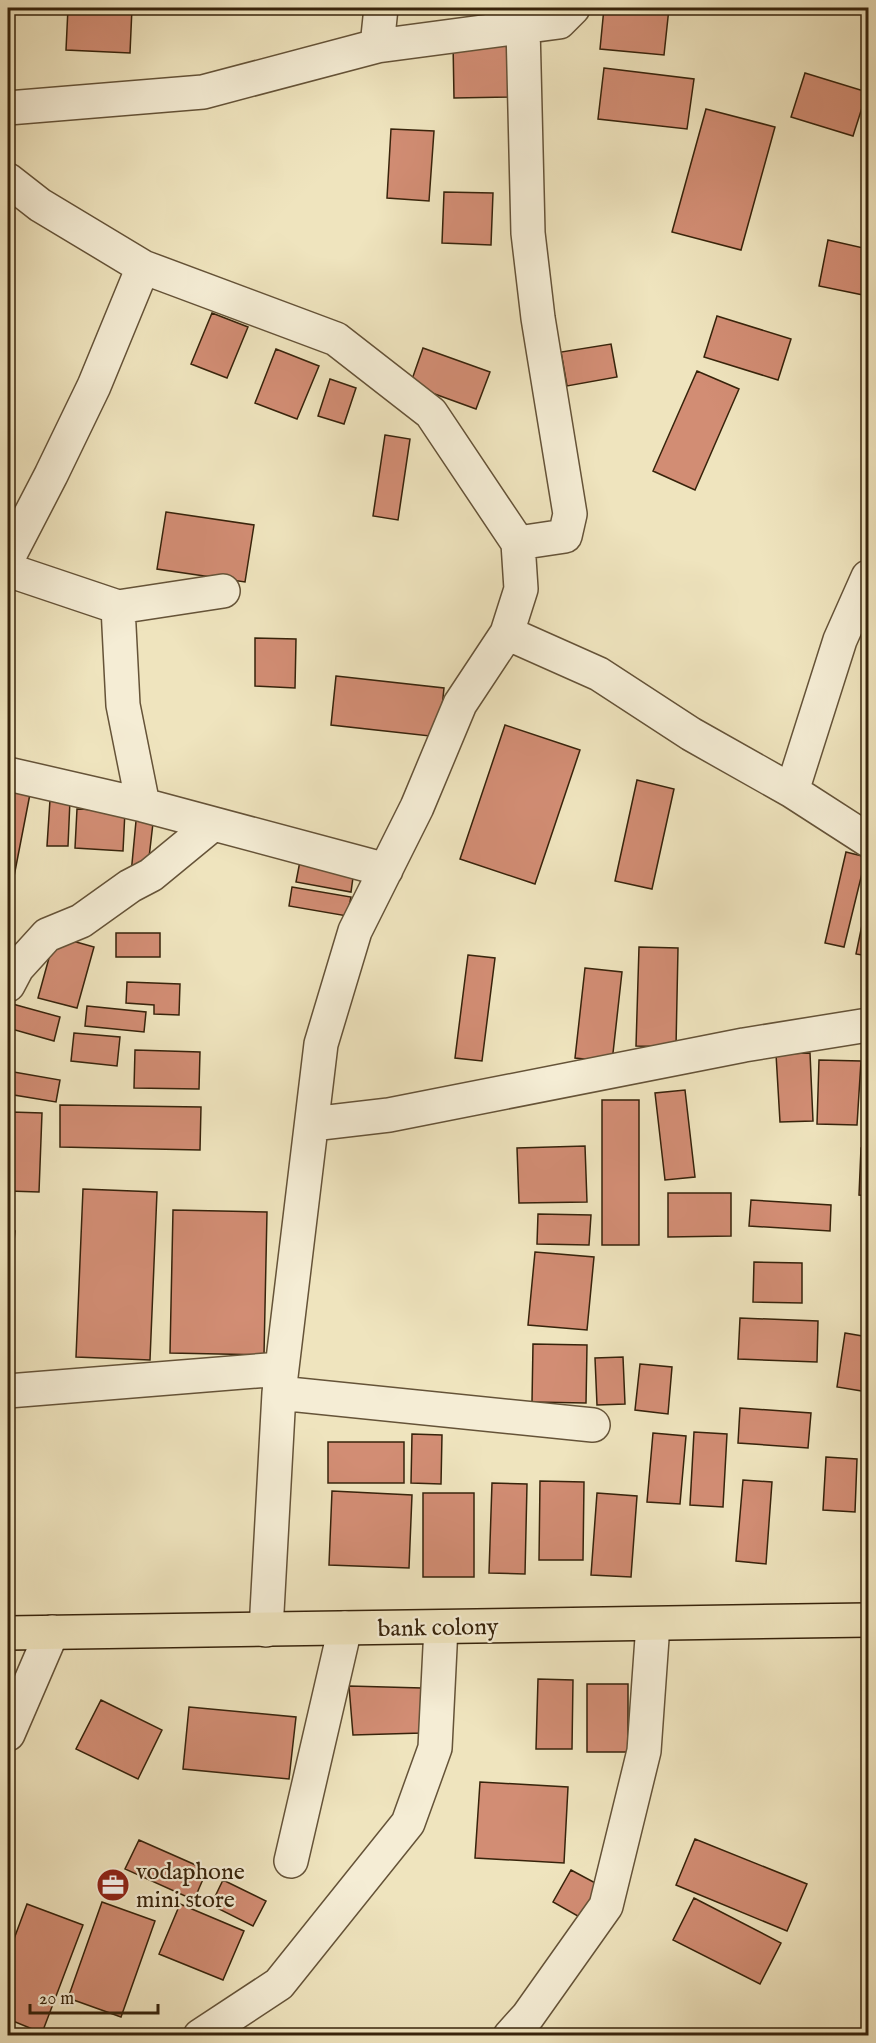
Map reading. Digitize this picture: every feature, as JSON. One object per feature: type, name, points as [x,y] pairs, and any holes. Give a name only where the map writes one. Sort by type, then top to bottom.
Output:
[{"type":"main road","name":"bank colony","points":[[8,1633],[868,1620]]},
{"type":"street","points":[[377,46],[381,8]]},
{"type":"street","points":[[8,108],[203,93],[377,46],[560,22],[573,8]]},
{"type":"street","points":[[518,543],[565,536],[570,514],[538,318],[528,233],[523,27]]},
{"type":"street","points":[[8,180],[40,205],[143,267],[336,339],[431,413],[518,543],[521,589],[507,633],[460,704],[417,807],[355,931],[321,1044],[280,1381],[266,1630]]},
{"type":"street","points":[[8,558],[94,386],[143,267]]},
{"type":"street","points":[[8,570],[118,607],[224,591]]},
{"type":"street","points":[[792,791],[840,640],[868,577]]},
{"type":"street","points":[[118,607],[123,705],[143,805]]},
{"type":"street","points":[[507,633],[599,674],[691,734],[792,791],[868,840]]},
{"type":"street","points":[[8,774],[143,805],[386,870]]},
{"type":"street","points":[[8,984],[17,968],[47,935],[81,921],[130,886],[151,875],[213,824]]},
{"type":"street","points":[[312,1124],[389,1115],[744,1045],[868,1025]]},
{"type":"street","points":[[8,1391],[280,1381],[593,1425]]},
{"type":"street","points":[[510,2036],[528,2016],[606,1906],[644,1751],[653,1624]]},
{"type":"street","points":[[200,2036],[279,1984],[408,1823],[435,1748],[441,1627]]},
{"type":"street","points":[[291,1861],[345,1628]]},
{"type":"street","points":[[8,1734],[52,1632]]},
{"type":"building","points":[[68,8],[132,8],[130,53],[66,50]]},
{"type":"building","points":[[604,8],[669,8],[664,55],[600,49]]},
{"type":"building","points":[[453,42],[510,42],[510,97],[454,98]]},
{"type":"building","points":[[604,68],[694,79],[687,129],[598,119]]},
{"type":"building","points":[[805,73],[867,92],[853,136],[791,117]]},
{"type":"building","points":[[706,109],[775,127],[741,250],[672,232]]},
{"type":"building","points":[[391,129],[434,131],[429,201],[387,198]]},
{"type":"building","points":[[444,192],[493,193],[491,245],[442,243]]},
{"type":"building","points":[[828,240],[868,249],[868,296],[819,286]]},
{"type":"building","points":[[212,313],[248,327],[227,378],[191,364]]},
{"type":"building","points":[[717,316],[791,339],[778,380],[704,357]]},
{"type":"building","points":[[611,344],[617,377],[567,386],[561,352]]},
{"type":"building","points":[[423,348],[490,372],[476,409],[410,385]]},
{"type":"building","points":[[276,349],[319,366],[297,419],[255,403]]},
{"type":"building","points":[[697,371],[739,389],[695,490],[653,471]]},
{"type":"building","points":[[330,379],[356,388],[344,424],[318,416]]},
{"type":"building","points":[[385,435],[410,439],[398,520],[373,516]]},
{"type":"building","points":[[166,512],[254,525],[245,582],[157,569]]},
{"type":"building","points":[[255,638],[296,639],[295,688],[255,686]]},
{"type":"building","points":[[336,676],[444,688],[439,737],[331,725]]},
{"type":"building","points":[[505,725],[580,750],[535,884],[460,859]]},
{"type":"building","points":[[637,780],[674,789],[652,889],[615,881]]},
{"type":"building","points":[[8,790],[30,794],[11,892],[8,891]]},
{"type":"building","points":[[50,800],[70,800],[68,846],[47,846]]},
{"type":"building","points":[[77,809],[125,811],[123,851],[75,848]]},
{"type":"building","points":[[136,821],[153,823],[147,875],[131,874]]},
{"type":"building","points":[[846,852],[866,857],[844,947],[825,943]]},
{"type":"building","points":[[300,861],[354,870],[351,892],[296,882]]},
{"type":"building","points":[[292,887],[351,897],[347,916],[289,906]]},
{"type":"building","points":[[868,896],[868,956],[856,954]]},
{"type":"building","points":[[116,933],[160,933],[160,957],[116,957]]},
{"type":"building","points":[[55,936],[94,947],[77,1008],[38,998]]},
{"type":"building","points":[[639,947],[678,948],[676,1047],[636,1046]]},
{"type":"building","points":[[468,955],[495,958],[482,1061],[455,1058]]},
{"type":"building","points":[[585,968],[622,972],[612,1062],[575,1058]]},
{"type":"building","points":[[127,982],[180,984],[179,1015],[154,1014],[154,1005],[126,1003]]},
{"type":"building","points":[[9,1003],[60,1017],[54,1041],[8,1028]]},
{"type":"building","points":[[87,1006],[146,1012],[144,1032],[85,1026]]},
{"type":"building","points":[[74,1033],[120,1037],[117,1066],[71,1061]]},
{"type":"building","points":[[135,1050],[200,1052],[199,1089],[134,1088]]},
{"type":"building","points":[[810,1053],[813,1121],[780,1122],[776,1054]]},
{"type":"building","points":[[819,1060],[861,1061],[857,1125],[817,1124]]},
{"type":"building","points":[[8,1071],[60,1080],[56,1102],[8,1094]]},
{"type":"building","points":[[685,1090],[695,1177],[665,1180],[655,1093]]},
{"type":"building","points":[[602,1100],[639,1100],[639,1245],[602,1245]]},
{"type":"building","points":[[868,1102],[868,1131],[865,1131]]},
{"type":"building","points":[[60,1105],[201,1107],[200,1150],[60,1147]]},
{"type":"building","points":[[11,1112],[42,1113],[39,1192],[8,1191]]},
{"type":"building","points":[[585,1146],[587,1202],[519,1203],[517,1148]]},
{"type":"building","points":[[861,1148],[868,1148],[868,1196],[859,1195]]},
{"type":"building","points":[[83,1189],[157,1192],[150,1360],[76,1357]]},
{"type":"building","points":[[668,1193],[731,1193],[731,1236],[668,1237]]},
{"type":"building","points":[[751,1200],[831,1205],[830,1231],[749,1226]]},
{"type":"building","points":[[173,1210],[267,1212],[264,1355],[170,1353]]},
{"type":"building","points":[[538,1214],[591,1215],[589,1245],[537,1244]]},
{"type":"building","points":[[8,1231],[15,1231],[8,1302]]},
{"type":"building","points":[[535,1252],[594,1257],[587,1330],[528,1325]]},
{"type":"building","points":[[754,1262],[802,1263],[802,1303],[753,1302]]},
{"type":"building","points":[[740,1318],[818,1321],[817,1362],[738,1359]]},
{"type":"building","points":[[845,1333],[868,1337],[868,1392],[837,1387]]},
{"type":"building","points":[[533,1344],[587,1345],[586,1403],[532,1402]]},
{"type":"building","points":[[623,1357],[625,1404],[597,1405],[595,1358]]},
{"type":"building","points":[[640,1364],[672,1367],[668,1414],[635,1410]]},
{"type":"building","points":[[740,1408],[811,1413],[808,1448],[738,1443]]},
{"type":"building","points":[[694,1432],[727,1434],[723,1507],[690,1505]]},
{"type":"building","points":[[653,1433],[686,1436],[680,1504],[647,1502]]},
{"type":"building","points":[[412,1434],[442,1435],[441,1484],[411,1483]]},
{"type":"building","points":[[328,1442],[404,1442],[404,1483],[328,1483]]},
{"type":"building","points":[[826,1457],[857,1459],[855,1512],[823,1510]]},
{"type":"building","points":[[743,1480],[772,1482],[766,1564],[736,1561]]},
{"type":"building","points":[[540,1481],[584,1482],[583,1560],[539,1560]]},
{"type":"building","points":[[492,1483],[527,1484],[525,1574],[489,1573]]},
{"type":"building","points":[[332,1491],[412,1495],[409,1568],[329,1565]]},
{"type":"building","points":[[423,1493],[474,1493],[474,1577],[423,1577]]},
{"type":"building","points":[[597,1493],[637,1496],[631,1577],[591,1575]]},
{"type":"building","points":[[538,1679],[573,1680],[572,1749],[536,1749]]},
{"type":"building","points":[[587,1684],[628,1684],[628,1752],[587,1752]]},
{"type":"building","points":[[349,1686],[422,1688],[422,1733],[353,1735]]},
{"type":"building","points":[[101,1700],[162,1730],[138,1779],[76,1749]]},
{"type":"building","points":[[189,1707],[296,1717],[289,1779],[183,1769]]},
{"type":"building","points":[[480,1782],[568,1787],[564,1863],[475,1858]]},
{"type":"building","points":[[695,1839],[807,1884],[787,1931],[676,1885]]},
{"type":"building","points":[[139,1840],[207,1870],[194,1900],[125,1869]]},
{"type":"building","points":[[571,1870],[601,1886],[583,1919],[553,1902]]},
{"type":"building","points":[[223,1880],[266,1901],[253,1926],[211,1905]]},
{"type":"building","points":[[694,1898],[781,1943],[760,1984],[673,1940]]},
{"type":"building","points":[[102,1902],[155,1921],[121,2017],[68,1998]]},
{"type":"building","points":[[27,1904],[83,1925],[42,2033],[8,2019],[8,1955]]},
{"type":"building","points":[[180,1904],[244,1931],[223,1980],[159,1954]]},
{"type":"place","name":"vodaphone mini store","points":[[113,1885]]}]
